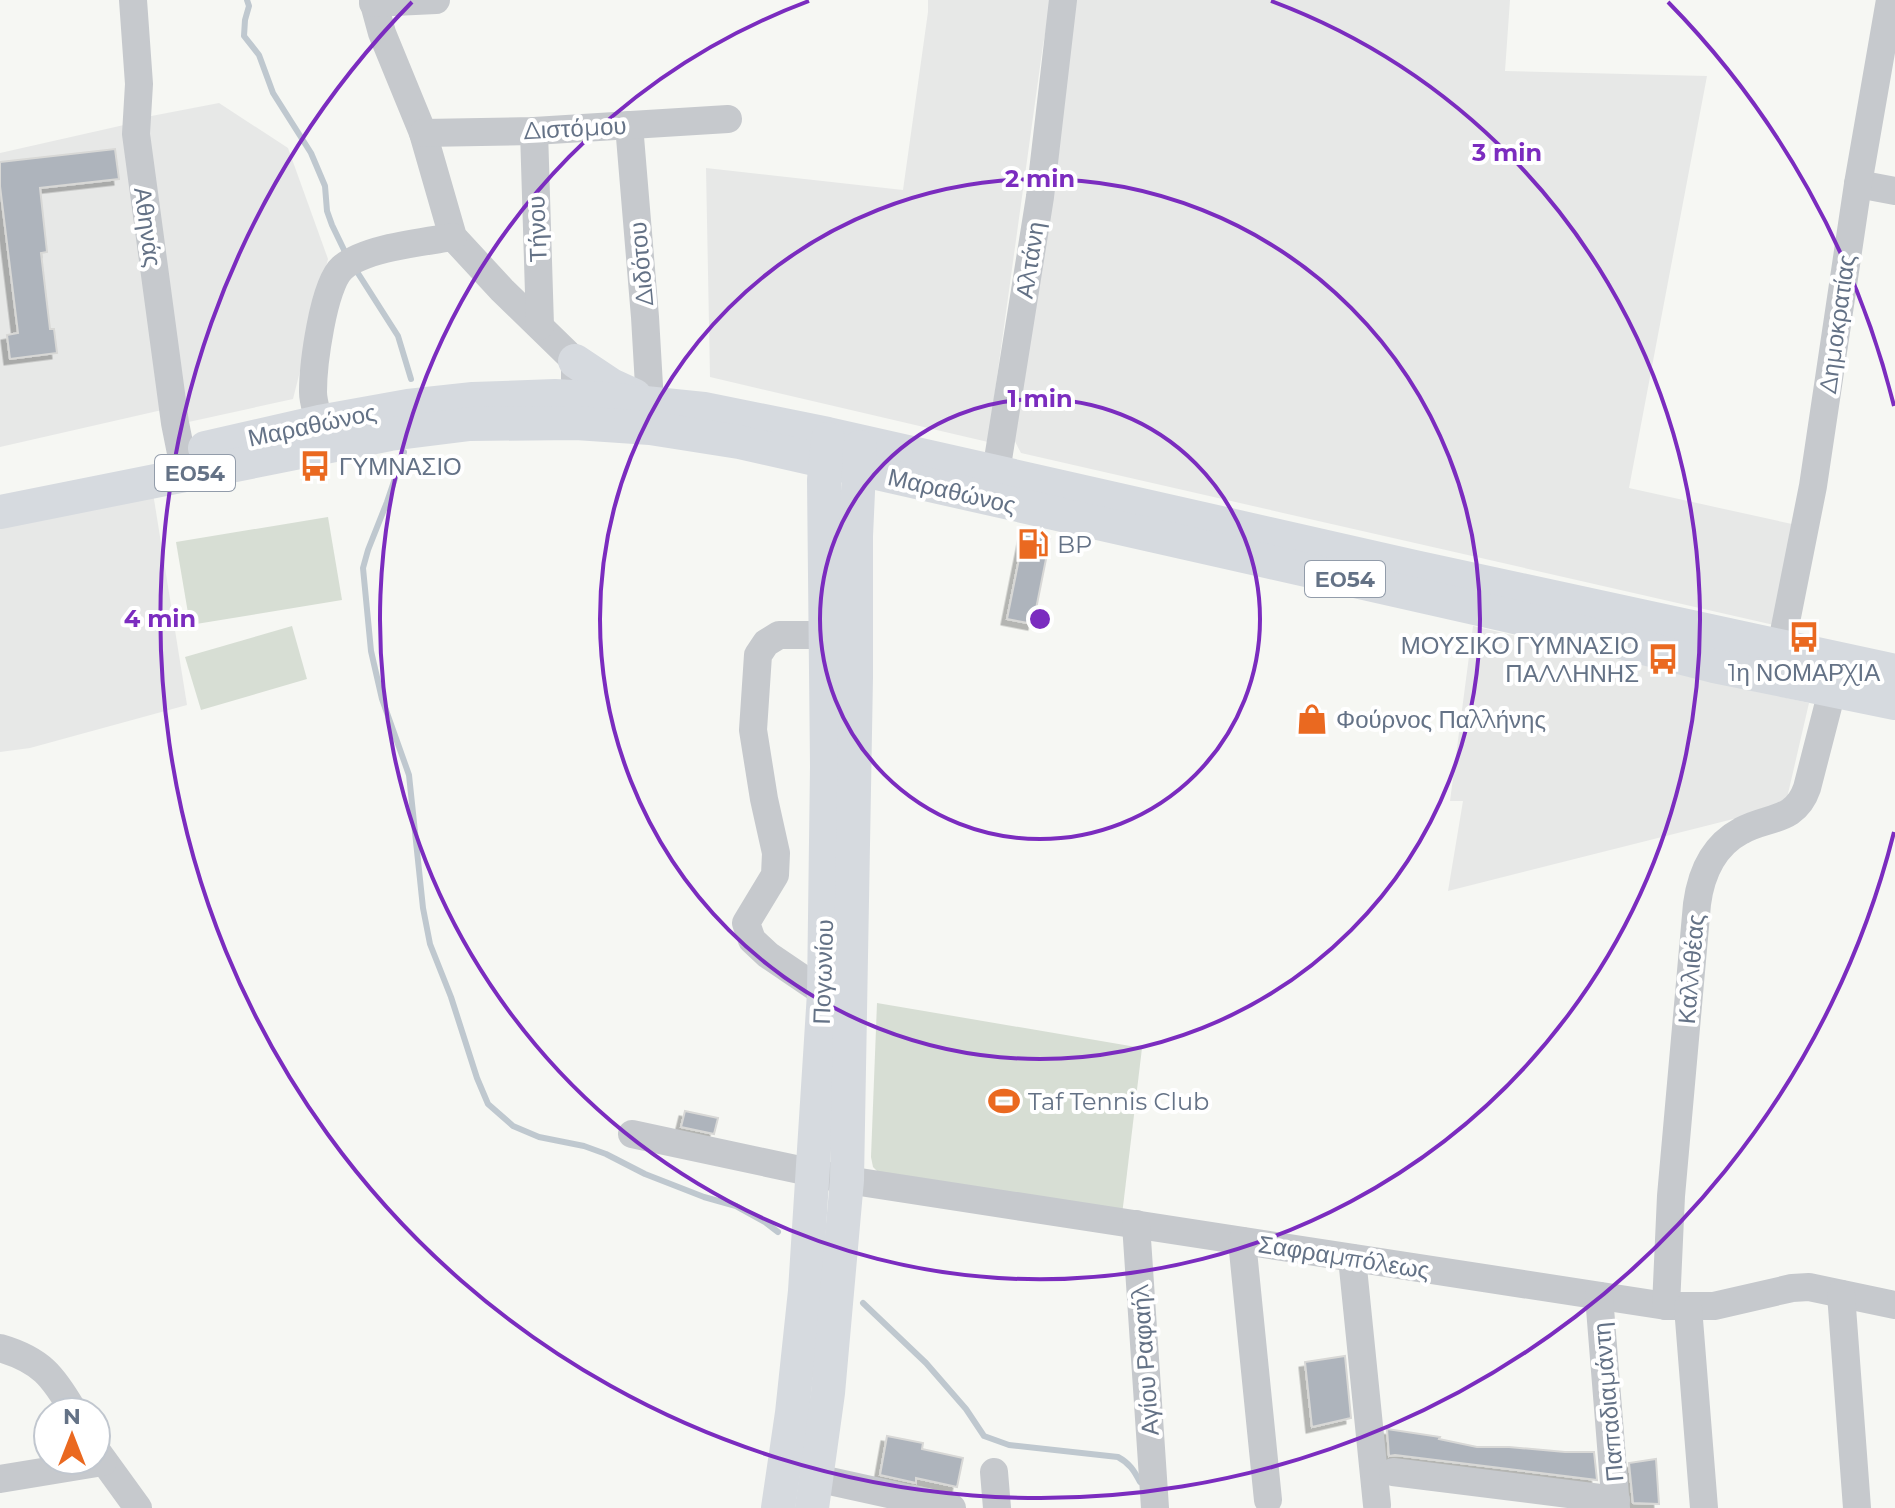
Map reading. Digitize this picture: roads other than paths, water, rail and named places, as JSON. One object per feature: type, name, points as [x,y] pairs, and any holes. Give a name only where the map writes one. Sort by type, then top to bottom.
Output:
[{"type":"main road","points":[[555,342],[611,385],[650,403]]},
{"type":"main road","name":"Μαραθώνος","points":[[0,491],[178,438],[319,422],[446,401],[501,397],[756,446],[843,452],[996,472],[1895,671]]},
{"type":"main road","name":"Μαραθώνος","points":[[0,512],[390,434],[565,410],[650,403],[704,409],[843,452],[913,482],[1516,617],[1714,666],[1895,703]]},
{"type":"main road","points":[[756,446],[779,455],[800,473],[811,488],[825,521]]},
{"type":"main road","name":"Πογωνίου","points":[[778,1508],[804,1304],[813,1172],[824,993],[827,766],[825,521],[843,452]]},
{"type":"main road","name":"Πογωνίου","points":[[814,1493],[834,1331],[847,1180],[856,709],[856,536],[843,452]]},
{"type":"main road","points":[[856,536],[862,517],[874,498],[888,488],[913,482]]},
{"type":"street","name":"Αθηνάς","points":[[133,0],[139,84],[136,134],[178,438]]},
{"type":"street","points":[[436,0],[373,1],[382,33],[423,133],[453,237],[555,342]]},
{"type":"street","name":"Αλτάνη","points":[[996,472],[1040,197],[1063,0]]},
{"type":"street","name":"Δημοκρατίας","points":[[1781,647],[1813,486],[1858,184],[1888,45],[1890,0]]},
{"type":"street","name":"Διστόμου","points":[[423,133],[534,131],[728,119]]},
{"type":"street","name":"Διδότου","points":[[629,125],[650,403]]},
{"type":"street","name":"Τήνου","points":[[534,131],[556,366],[565,410]]},
{"type":"street","points":[[1858,184],[1895,191]]},
{"type":"street","points":[[319,422],[312,395],[321,324],[333,279],[352,262],[453,237]]},
{"type":"street","points":[[824,993],[768,955],[752,940],[746,923],[775,875],[776,853],[753,730],[758,655],[766,643],[779,635],[826,635]]},
{"type":"street","name":"Καλλιθέας","points":[[1704,1508],[1677,1306],[1671,1196],[1700,884],[1710,860],[1725,842],[1748,828],[1788,813],[1802,801],[1832,691]]},
{"type":"street","points":[[632,1134],[813,1172]]},
{"type":"street","name":"Σαφραμπόλεως","points":[[813,1172],[847,1180],[1677,1306],[1714,1306],[1809,1287],[1895,1305]]},
{"type":"street","name":"Αγίου Ραφαήλ","points":[[1136,1224],[1154,1502]]},
{"type":"street","points":[[1242,1241],[1268,1500]]},
{"type":"street","points":[[1352,1258],[1377,1505]]},
{"type":"street","points":[[1841,1294],[1857,1508]]},
{"type":"street","name":"Παπαδιαμάντη","points":[[1599,1296],[1616,1504]]},
{"type":"street","points":[[0,1348],[44,1368],[65,1396]]},
{"type":"street","points":[[0,1479],[32,1472]]},
{"type":"street","points":[[112,1472],[138,1508]]},
{"type":"street","points":[[994,1472],[997,1508]]},
{"type":"street","points":[[1393,1472],[1616,1504]]},
{"type":"street","points":[[814,1493],[952,1508]]},
{"type":"waterway","points":[[247,0],[249,6],[244,36],[259,55],[273,93],[311,153],[325,186],[327,211],[346,254]]},
{"type":"waterway","points":[[354,267],[398,336],[411,379]]},
{"type":"waterway","points":[[404,452],[363,568],[371,651],[382,699],[409,775],[423,908],[430,944],[488,1104],[513,1126],[539,1137],[606,1154],[645,1174],[736,1206],[778,1232]]},
{"type":"waterway","points":[[863,1303],[926,1363],[966,1409],[984,1436],[1009,1445],[1118,1457],[1131,1467],[1140,1482]]},
{"type":"place","name":"ΓΥΜΝΑΣΙΟ","points":[[315,466]]},
{"type":"place","name":"BP","points":[[1033,544]]},
{"type":"place","name":"1η ΝΟΜΑΡΧΙΑ","points":[[1804,637]]},
{"type":"place","name":"ΜΟΥΣΙΚΟ ΓΥΜΝΑΣΙΟ ΠΑΛΛΗΝΗΣ","points":[[1663,659]]},
{"type":"place","name":"Φούρνος Παλλήνης","points":[[1312,719]]},
{"type":"place","name":"Taf Tennis Club","points":[[1004,1101]]}]
